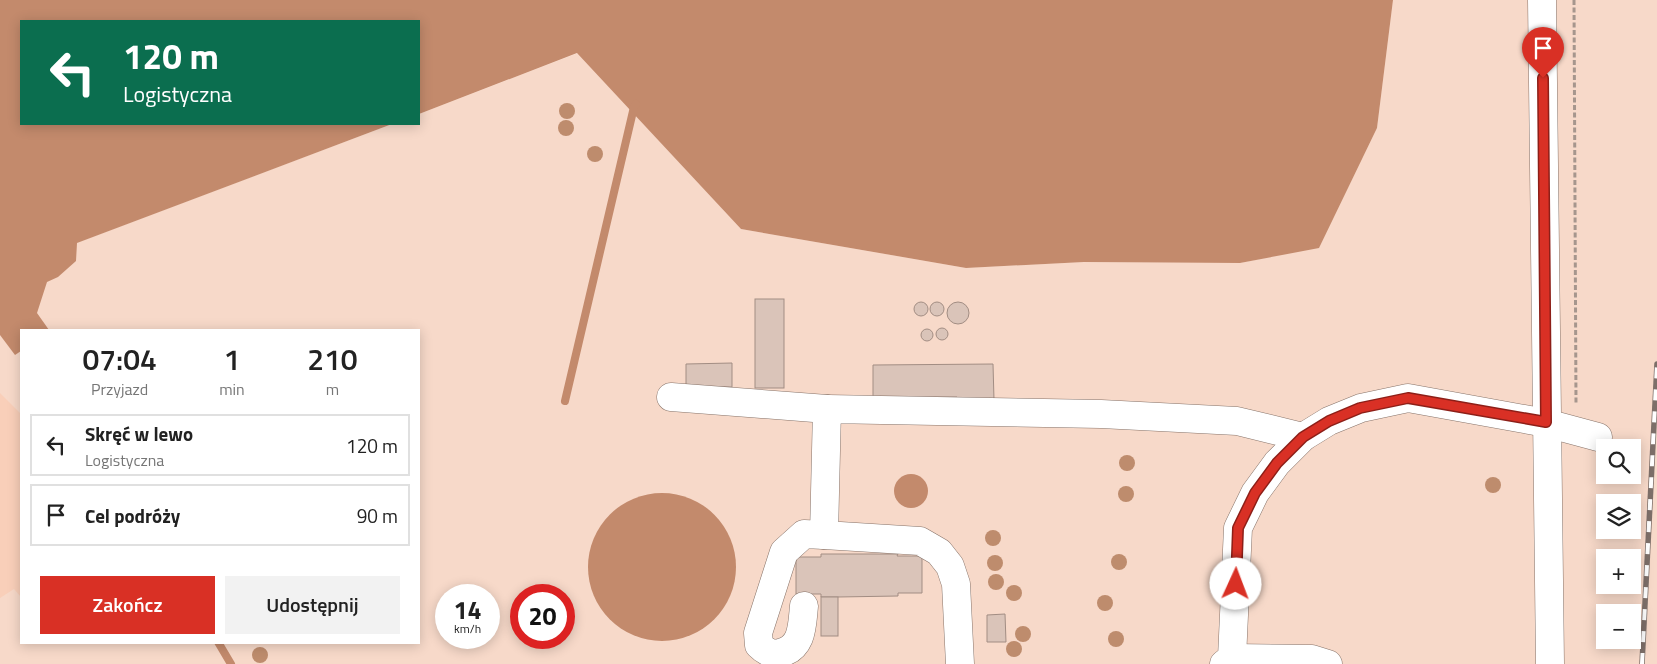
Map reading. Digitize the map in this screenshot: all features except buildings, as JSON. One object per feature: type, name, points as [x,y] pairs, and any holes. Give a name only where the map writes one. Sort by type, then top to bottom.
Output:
[{"type":"street","points":[[1542,0],[1550,664]]},
{"type":"street","points":[[671,397],[827,409],[1101,414],[1237,421],[1303,437]]},
{"type":"street","points":[[1328,664],[1312,659],[1230,662],[1238,528],[1255,493],[1277,463],[1303,437],[1329,421],[1360,408],[1408,398],[1546,422],[1586,433]]},
{"type":"street","points":[[824,535],[827,409]]},
{"type":"street","points":[[804,606],[802,626],[798,640],[789,651],[775,654],[766,651],[758,645],[758,632],[784,552],[804,534],[920,541],[939,552],[950,566],[956,584],[960,664]]},
{"type":"path","points":[[1574,0],[1576,384],[1586,433]]},
{"type":"shaded area","points":[[0,0],[1393,0],[1377,128],[1319,248],[1240,263],[1084,262],[966,268],[741,229],[577,53],[420,114],[420,20],[20,20],[20,125],[389,125],[77,243],[76,261],[58,277],[47,282],[37,313],[48,329],[20,329],[20,352],[15,355],[0,335]]},
{"type":"shaded area","points":[[1393,0],[1657,0],[1657,664],[0,664],[0,286],[76,243],[389,125],[420,125],[420,114],[578,53],[741,229],[966,268],[1084,262],[1240,263],[1319,247],[1377,128]]},
{"type":"shaded area","points":[[0,393],[20,413],[20,596],[14,589],[0,598]]},
{"type":"shaded area","points":[[911,474],[923,479],[928,491],[923,503],[911,508],[899,503],[894,491],[899,479]]},
{"type":"shaded area","points":[[662,493],[676,494],[690,499],[703,505],[714,515],[724,526],[730,539],[735,553],[735,581],[730,595],[724,608],[714,619],[703,629],[690,635],[676,640],[662,641],[648,640],[634,635],[621,629],[610,619],[600,608],[594,595],[589,581],[588,567],[589,553],[594,539],[600,526],[610,515],[621,505],[634,499],[648,494]]},
{"type":"waterway","points":[[565,401],[636,104]]},
{"type":"waterway","points":[[219,644],[231,664]]},
{"type":"railway","points":[[1642,664],[1657,364]]},
{"type":"route","points":[[1236,584],[1238,528],[1255,493],[1277,463],[1303,437],[1329,421],[1360,408],[1408,398],[1546,422],[1543,78]]}]
